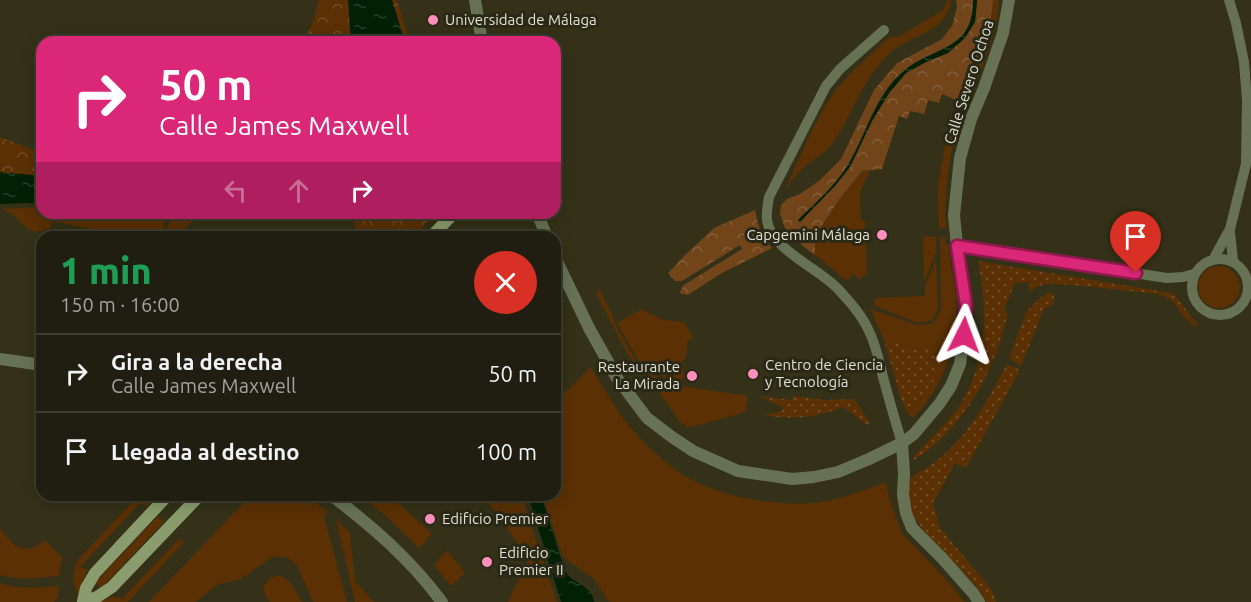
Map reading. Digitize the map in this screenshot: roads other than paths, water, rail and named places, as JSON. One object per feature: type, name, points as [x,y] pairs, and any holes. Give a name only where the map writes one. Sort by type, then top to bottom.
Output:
[{"type":"main road","points":[[436,231],[447,219]]},
{"type":"main road","points":[[83,602],[86,588],[95,573],[162,501]]},
{"type":"main road","points":[[83,602],[98,597],[112,587],[194,501]]},
{"type":"street","points":[[475,0],[481,36]]},
{"type":"street","name":"Calle Severo Ochoa","points":[[561,270],[589,328],[617,378],[647,418],[693,451],[738,471],[792,479],[838,472],[902,443],[914,434],[940,403],[951,386],[960,364],[966,305],[954,215],[960,158],[971,119],[1003,33],[1008,0]]},
{"type":"street","points":[[1214,258],[1230,229],[1246,164],[1247,100],[1244,62],[1229,0]]},
{"type":"street","points":[[884,30],[840,69],[826,86],[769,197],[767,222],[773,235],[783,247],[833,283],[859,313],[869,329],[902,443],[903,495],[906,513],[912,528],[950,567],[979,602]]},
{"type":"street","points":[[1230,229],[1233,261]]},
{"type":"street","points":[[957,246],[1167,278],[1194,274]]},
{"type":"street","points":[[1214,258],[1233,261],[1242,268],[1247,278],[1250,290],[1245,300],[1238,309],[1227,315],[1216,315],[1205,311],[1197,304],[1192,293],[1191,282],[1194,274],[1206,261],[1214,258]]},
{"type":"street","points":[[1167,278],[1192,293]]},
{"type":"street","points":[[0,359],[36,364]]},
{"type":"street","points":[[339,501],[390,543],[422,576],[442,602]]},
{"type":"water","points":[[348,0],[392,0],[403,36],[351,36]]},
{"type":"water","points":[[973,0],[977,0],[975,22],[965,38],[948,53],[906,73],[889,93],[872,121],[850,167],[800,222],[798,220],[843,173],[879,103],[894,81],[916,63],[960,38],[972,17]]},
{"type":"water","points":[[0,172],[36,175],[36,203],[0,204]]},
{"type":"water","points":[[530,501],[543,501],[565,571],[590,592],[594,602],[561,602]]},
{"type":"place","name":"Universidad de Málaga","points":[[433,20]]},
{"type":"place","name":"Capgemini Málaga","points":[[882,235]]},
{"type":"place","name":"Centro de Ciencia y Tecnología","points":[[753,374]]},
{"type":"place","name":"Restaurante La Mirada","points":[[692,376]]},
{"type":"place","name":"Edificio Premier","points":[[430,519]]},
{"type":"place","name":"Edificio Premier II","points":[[487,562]]}]
